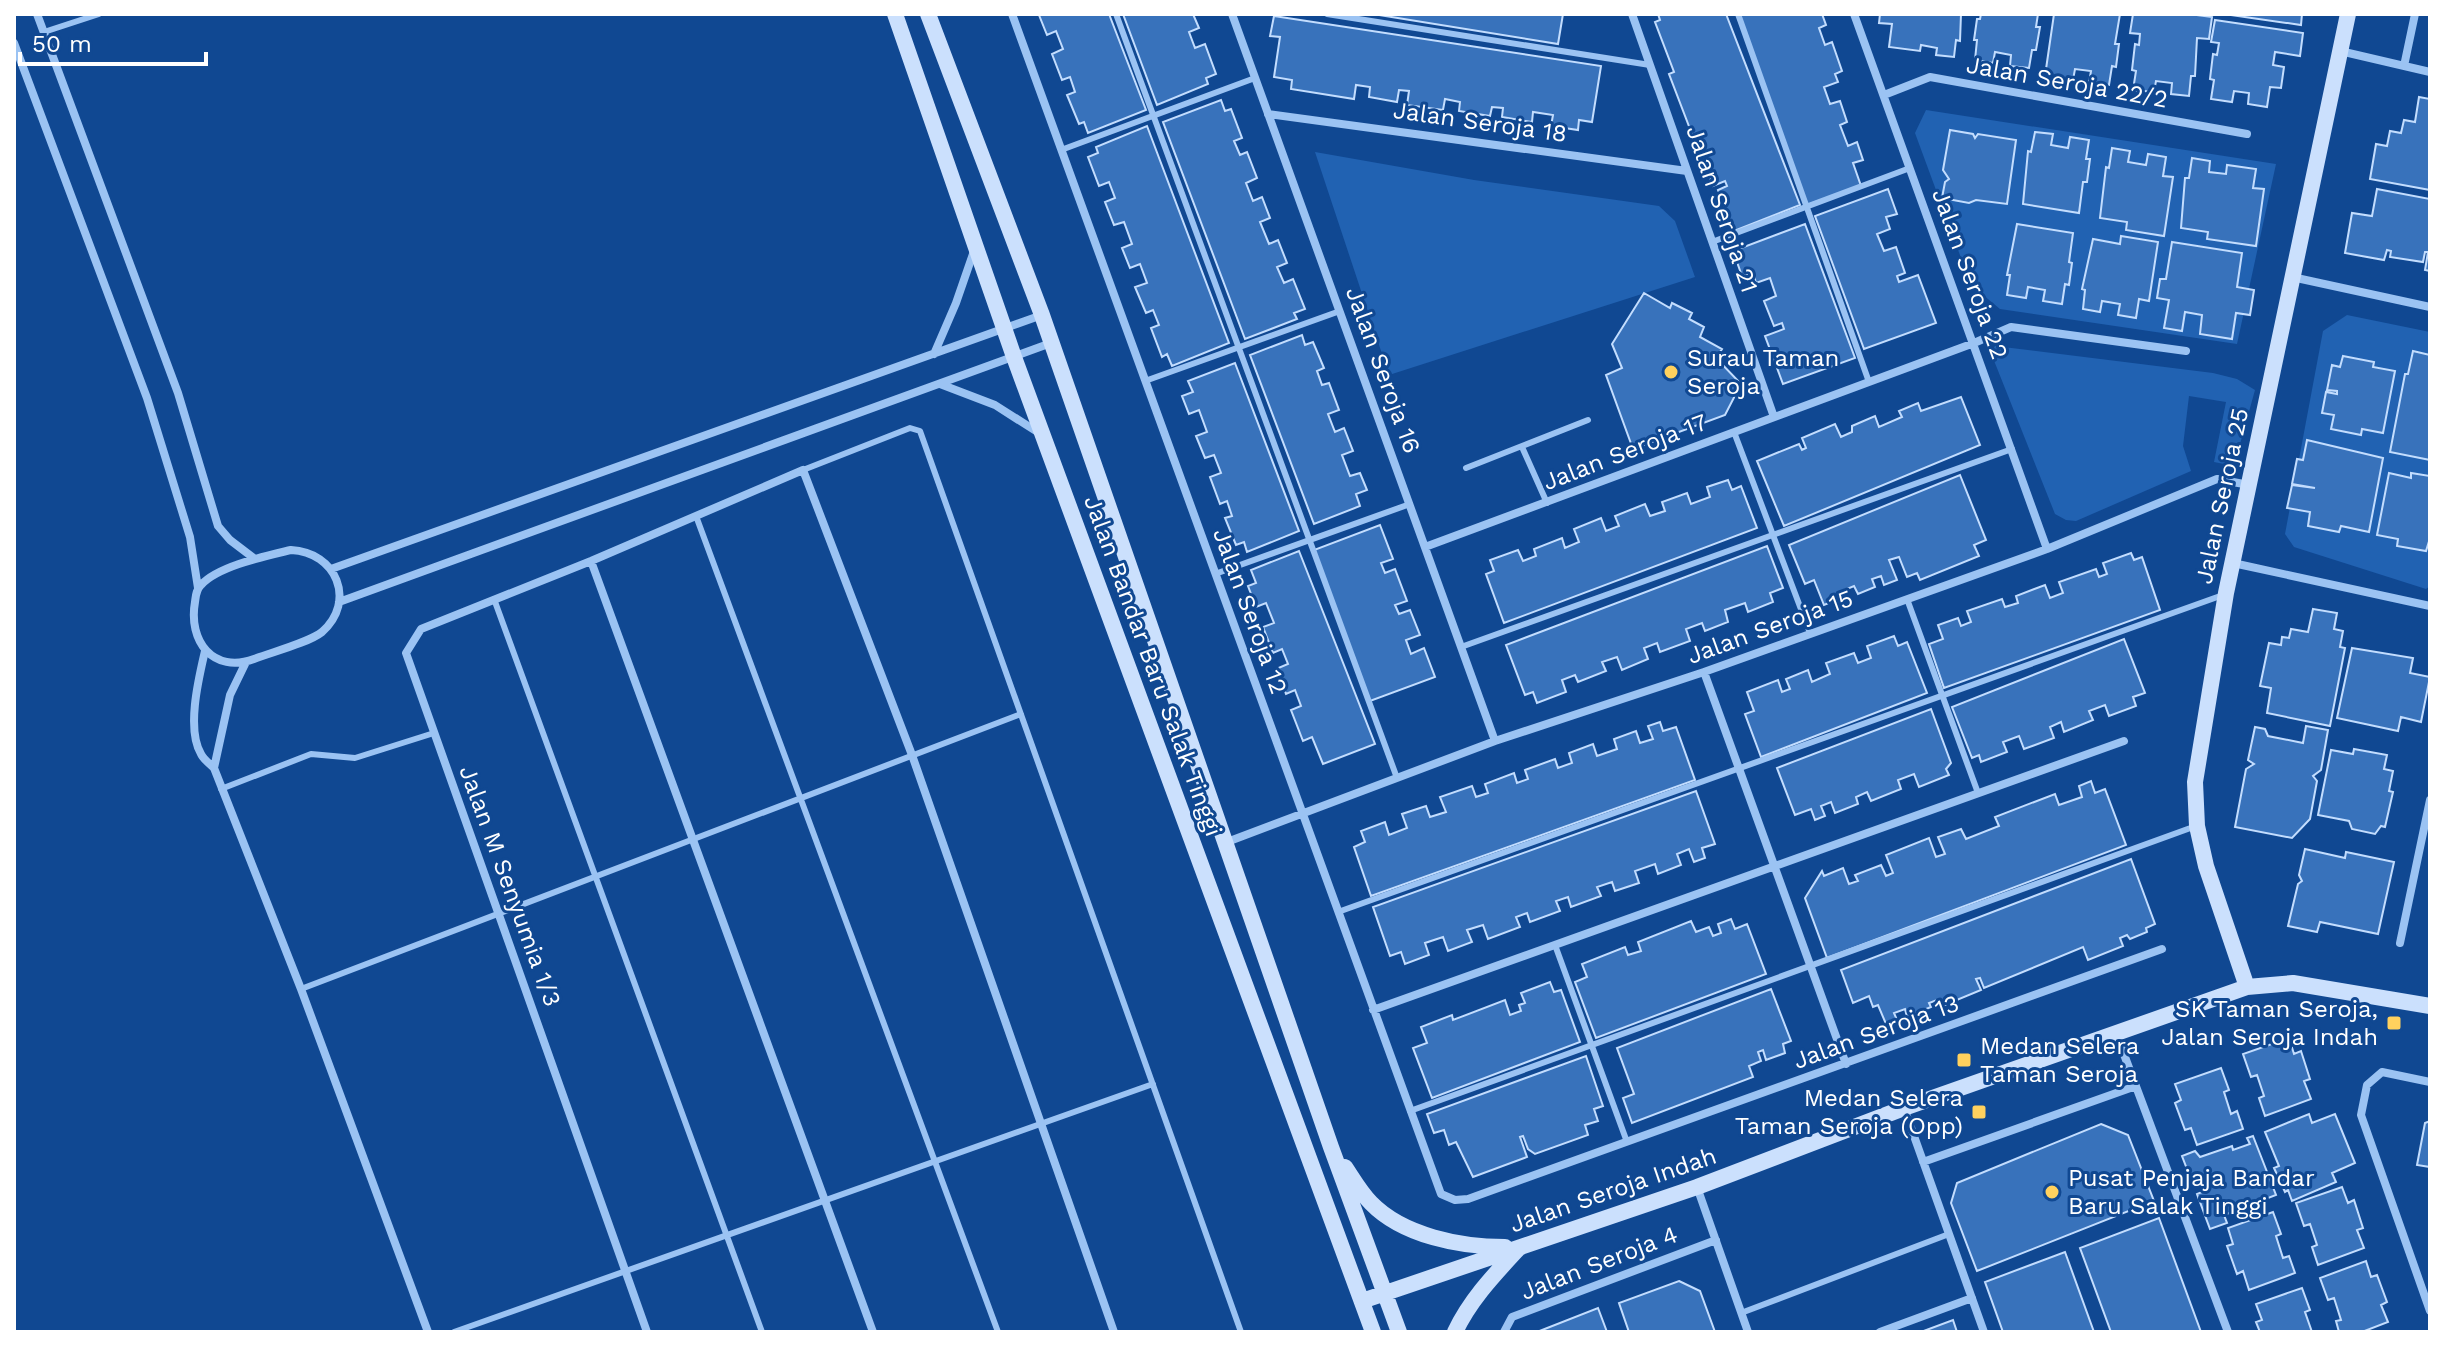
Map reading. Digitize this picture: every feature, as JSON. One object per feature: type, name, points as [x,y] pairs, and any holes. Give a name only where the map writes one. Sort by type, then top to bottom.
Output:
[{"type":"main road","name":"Jalan Bandar Baru Salak Tinggi","points":[[895,14],[1014,357],[1373,1332]]},
{"type":"main road","name":"Jalan Bandar Baru Salak Tinggi","points":[[928,14],[1042,315],[1331,1147],[1399,1332]]},
{"type":"main road","name":"Jalan Seroja 25","points":[[2247,987],[2206,866],[2197,826],[2195,782],[2226,593],[2348,14]]},
{"type":"main road","name":"Jalan Seroja Indah","points":[[1362,1301],[1697,1187],[1904,1108],[2247,987],[2293,983],[2430,1006]]},
{"type":"main road","points":[[1331,1147],[1371,1203],[1399,1224],[1472,1247],[1519,1248]]},
{"type":"main road","points":[[1455,1332],[1482,1288],[1519,1248]]},
{"type":"street","points":[[37,14],[178,393],[218,526],[230,540],[255,559]]},
{"type":"street","name":"Jalan Seroja 12","points":[[1012,14],[1441,1194],[1455,1200],[1468,1199]]},
{"type":"street","name":"Jalan Seroja 16","points":[[1232,14],[1495,741]]},
{"type":"street","name":"Jalan Seroja 21","points":[[1632,14],[1774,417]]},
{"type":"street","name":"Jalan Seroja 22","points":[[1854,14],[2047,549]]},
{"type":"street","points":[[2404,66],[2415,14]]},
{"type":"street","points":[[14,43],[147,398],[190,537],[198,588],[194,612],[197,632],[205,651],[217,660],[232,664],[246,662],[319,634],[329,623],[339,602],[339,585],[331,569],[320,557],[307,551],[291,550],[255,559],[209,578],[198,588]]},
{"type":"street","points":[[2340,51],[2430,72]]},
{"type":"street","name":"Jalan Seroja 22/2","points":[[1884,95],[1930,77],[2247,134]]},
{"type":"street","name":"Jalan Seroja 18","points":[[1268,114],[1687,171]]},
{"type":"street","points":[[934,354],[956,303],[975,246]]},
{"type":"street","points":[[2292,277],[2430,307]]},
{"type":"street","points":[[331,569],[1042,315]]},
{"type":"street","name":"Jalan Seroja 17","points":[[1425,547],[2011,327],[2186,351]]},
{"type":"street","points":[[339,602],[1052,343]]},
{"type":"street","points":[[940,384],[995,405],[1043,435]]},
{"type":"street","points":[[803,470],[912,755],[1114,1332]]},
{"type":"street","name":"Jalan M Senyumia 1/3","points":[[647,1332],[406,653],[421,629],[591,561],[803,470]]},
{"type":"street","name":"Jalan Seroja 15","points":[[1227,842],[1495,741],[1704,672],[2047,549],[2217,479],[2249,485]]},
{"type":"street","points":[[591,561],[873,1332]]},
{"type":"street","points":[[2233,563],[2430,606]]},
{"type":"street","points":[[205,651],[197,687],[195,730],[200,754],[214,768],[301,989],[428,1332]]},
{"type":"street","points":[[214,768],[230,695],[246,662]]},
{"type":"street","points":[[1704,672],[1846,1064]]},
{"type":"street","points":[[1373,1010],[2124,741]]},
{"type":"street","points":[[2400,943],[2430,800]]},
{"type":"street","name":"Jalan Seroja 13","points":[[1468,1199],[2162,949]]},
{"type":"street","points":[[2116,1033],[2228,1332]]},
{"type":"street","points":[[2430,1082],[2382,1072],[2367,1085],[2361,1115],[2430,1311]]},
{"type":"street","points":[[1923,1162],[2136,1086]]},
{"type":"street","points":[[1904,1108],[1984,1332]]},
{"type":"street","points":[[1697,1187],[1748,1332]]},
{"type":"street","name":"Jalan Seroja 4","points":[[1504,1332],[1512,1317],[1716,1240]]},
{"type":"street","points":[[1880,1332],[1972,1298]]},
{"type":"lane","points":[[44,32],[99,14]]},
{"type":"lane","points":[[1116,14],[1397,778]]},
{"type":"lane","points":[[1327,14],[1650,65]]},
{"type":"lane","points":[[1738,14],[1869,382]]},
{"type":"lane","points":[[1061,150],[1255,78]]},
{"type":"lane","points":[[1712,242],[1910,168]]},
{"type":"lane","points":[[1145,381],[1340,311]]},
{"type":"lane","points":[[1466,468],[1588,420]]},
{"type":"lane","points":[[803,470],[910,428],[920,431],[1241,1332]]},
{"type":"lane","points":[[1734,432],[1810,633]]},
{"type":"lane","points":[[1522,447],[1547,503]]},
{"type":"lane","points":[[1461,647],[2012,449]]},
{"type":"lane","points":[[1215,574],[1410,504]]},
{"type":"lane","points":[[696,516],[998,1332]]},
{"type":"lane","points":[[1338,912],[2226,593]]},
{"type":"lane","points":[[494,599],[762,1332]]},
{"type":"lane","points":[[1907,599],[1978,793]]},
{"type":"lane","points":[[301,989],[1021,714]]},
{"type":"lane","points":[[221,789],[311,754],[355,758],[434,733]]},
{"type":"lane","points":[[1410,1111],[2197,826]]},
{"type":"lane","points":[[1555,945],[1627,1142]]},
{"type":"lane","points":[[454,1332],[1153,1084]]},
{"type":"lane","points":[[1741,1313],[1949,1234]]},
{"type":"shaded area","points":[[1926,110],[2276,164],[2237,344],[2000,309],[1971,285],[1915,133]]},
{"type":"shaded area","points":[[1315,152],[1474,180],[1659,206],[1675,221],[1695,277],[1389,375]]},
{"type":"shaded area","points":[[2347,315],[2430,332],[2430,586],[2426,589],[2294,547],[2285,534],[2323,331]]},
{"type":"shaded area","points":[[1995,346],[2213,373],[2237,379],[2255,390],[2240,444],[2224,464],[2214,462],[2226,402],[2189,396],[2183,446],[2191,471],[2076,521],[2066,520],[2055,514],[1991,353]]},
{"type":"building","points":[[1109,14],[1146,110],[1088,133],[1084,122],[1079,124],[1067,95],[1075,92],[1070,77],[1062,80],[1052,54],[1063,49],[1056,31],[1047,35],[1039,15]]},
{"type":"building","points":[[1123,14],[1193,14],[1199,28],[1189,32],[1195,48],[1205,44],[1216,74],[1206,78],[1208,84],[1157,105]]},
{"type":"building","points":[[1373,14],[1563,14],[1558,44]]},
{"type":"building","points":[[1658,14],[1726,14],[1800,205],[1734,231],[1718,190],[1727,186],[1725,181],[1713,186],[1704,163],[1700,165],[1691,143],[1695,142],[1669,74],[1674,72],[1655,22],[1660,20]]},
{"type":"building","points":[[1739,14],[1822,14],[1826,25],[1819,28],[1825,45],[1832,42],[1842,71],[1835,74],[1838,82],[1824,87],[1830,104],[1840,101],[1847,122],[1840,125],[1848,146],[1857,142],[1863,160],[1853,163],[1861,186],[1807,205]]},
{"type":"building","points":[[1880,14],[1961,14],[1960,41],[1956,40],[1954,57],[1936,55],[1937,48],[1921,45],[1920,51],[1889,47],[1892,24],[1879,23]]},
{"type":"building","points":[[1981,14],[2038,14],[2036,27],[2040,27],[2029,68],[2010,66],[2011,55],[1995,52],[1993,63],[1975,60],[1977,40],[1974,40],[1977,19]]},
{"type":"building","points":[[2054,14],[2120,14],[2115,44],[2119,44],[2116,67],[2112,66],[2109,85],[2089,83],[2091,71],[2075,69],[2073,80],[2045,76]]},
{"type":"building","points":[[2133,14],[2212,17],[2209,39],[2197,38],[2195,76],[2191,76],[2189,96],[2171,94],[2172,83],[2156,81],[2154,92],[2133,90],[2135,44],[2139,45],[2140,34],[2130,33]]},
{"type":"building","points":[[2224,14],[2302,14],[2301,25]]},
{"type":"building","points":[[1274,16],[1601,66],[1592,122],[1579,120],[1578,130],[1551,126],[1553,115],[1533,112],[1532,122],[1502,117],[1503,108],[1492,107],[1490,116],[1459,111],[1460,102],[1445,99],[1443,110],[1407,105],[1409,91],[1399,90],[1397,102],[1369,97],[1370,87],[1356,85],[1354,99],[1291,89],[1292,80],[1274,77],[1280,37],[1270,36]]},
{"type":"building","points":[[2215,20],[2303,33],[2300,56],[2275,52],[2273,65],[2284,67],[2281,88],[2270,87],[2267,107],[2248,104],[2249,93],[2234,91],[2232,102],[2211,99],[2213,54],[2217,55],[2219,43],[2211,42]]},
{"type":"building","points":[[2419,97],[2430,99],[2430,190],[2370,179],[2376,144],[2387,146],[2390,131],[2401,133],[2404,120],[2415,122]]},
{"type":"building","points":[[1221,100],[1225,111],[1231,109],[1242,138],[1234,141],[1240,155],[1247,152],[1257,178],[1246,183],[1253,201],[1262,197],[1270,218],[1260,222],[1269,244],[1278,240],[1287,263],[1277,267],[1284,283],[1293,279],[1305,309],[1294,313],[1297,319],[1245,339],[1163,122]]},
{"type":"building","points":[[1147,126],[1229,343],[1172,366],[1167,354],[1162,357],[1151,328],[1159,325],[1153,310],[1146,313],[1135,287],[1147,283],[1140,264],[1130,268],[1122,248],[1132,244],[1124,222],[1114,225],[1105,202],[1115,198],[1109,182],[1099,186],[1088,157],[1098,153],[1096,147]]},
{"type":"building","points":[[1950,130],[1973,134],[1975,138],[1978,134],[2016,140],[2007,204],[1976,200],[1969,203],[1942,198],[1945,182],[1949,179],[1943,170]]},
{"type":"building","points":[[2035,132],[2053,134],[2051,145],[2068,148],[2070,137],[2089,140],[2087,182],[2083,182],[2079,213],[2023,204],[2028,151],[2031,152]]},
{"type":"building","points":[[2112,148],[2130,151],[2128,162],[2146,165],[2148,154],[2166,157],[2163,176],[2173,177],[2164,236],[2126,230],[2127,222],[2100,218],[2106,167],[2109,168]]},
{"type":"building","points":[[2192,158],[2210,161],[2209,172],[2226,174],[2227,165],[2256,169],[2253,188],[2264,189],[2256,246],[2207,239],[2208,232],[2181,228],[2185,178],[2189,178]]},
{"type":"building","points":[[1888,189],[1897,214],[1886,217],[1890,229],[1877,234],[1884,251],[1896,247],[1905,273],[1897,276],[1899,282],[1918,275],[1936,323],[1864,349],[1815,216]]},
{"type":"building","points":[[2377,189],[2430,199],[2430,271],[2425,270],[2428,252],[2425,252],[2423,262],[2390,257],[2391,251],[2387,250],[2384,260],[2345,253],[2352,213],[2372,216]]},
{"type":"building","points":[[1805,224],[1855,358],[1783,384],[1765,336],[1784,329],[1782,323],[1774,326],[1764,301],[1776,296],[1770,278],[1756,283],[1753,272],[1742,276],[1733,251]]},
{"type":"building","points":[[2017,224],[2073,233],[2069,285],[2065,284],[2062,304],[2043,301],[2045,290],[2028,287],[2026,298],[2007,295],[2010,275],[2007,275]]},
{"type":"building","points":[[2121,236],[2158,242],[2149,301],[2139,299],[2136,318],[2118,315],[2120,304],[2102,301],[2100,312],[2083,309],[2085,290],[2082,289],[2093,239],[2120,244]]},
{"type":"building","points":[[2172,242],[2242,253],[2237,287],[2254,290],[2250,315],[2236,313],[2232,339],[2200,334],[2202,315],[2185,312],[2182,331],[2164,328],[2169,300],[2157,298],[2160,279],[2166,279]]},
{"type":"building","name":"Surau Taman Seroja","points":[[1644,293],[1670,308],[1672,303],[1692,313],[1689,319],[1704,327],[1700,337],[1722,349],[1716,358],[1741,384],[1725,415],[1633,449],[1606,375],[1622,368],[1612,344]]},
{"type":"building","points":[[1302,335],[1305,345],[1313,342],[1324,368],[1317,371],[1322,385],[1329,383],[1339,410],[1328,414],[1335,432],[1344,428],[1353,451],[1342,455],[1350,476],[1360,473],[1367,490],[1356,494],[1360,506],[1314,524],[1250,355]]},
{"type":"building","points":[[2413,351],[2430,355],[2430,460],[2390,452],[2405,374],[2408,374]]},
{"type":"building","points":[[2343,356],[2374,362],[2373,367],[2395,371],[2383,433],[2362,429],[2361,435],[2331,429],[2334,415],[2322,413],[2326,392],[2337,394],[2337,391],[2327,390],[2332,365],[2340,367]]},
{"type":"building","points":[[1235,363],[1299,531],[1247,552],[1244,542],[1236,545],[1225,518],[1232,516],[1227,501],[1220,504],[1210,477],[1221,473],[1214,455],[1205,458],[1196,436],[1207,432],[1199,410],[1189,414],[1182,396],[1193,392],[1188,381]]},
{"type":"building","points":[[1961,397],[1980,445],[1784,526],[1757,461],[1799,444],[1802,450],[1806,448],[1802,438],[1835,424],[1841,437],[1852,432],[1852,426],[1875,416],[1879,427],[1902,417],[1899,411],[1918,403],[1921,411]]},
{"type":"building","points":[[2307,440],[2383,458],[2369,532],[2341,526],[2339,532],[2308,526],[2310,512],[2287,508],[2292,485],[2315,488],[2292,484],[2297,459],[2303,460]]},
{"type":"building","points":[[2389,473],[2411,478],[2411,473],[2430,476],[2430,538],[2426,551],[2397,546],[2398,539],[2377,535]]},
{"type":"building","points":[[1960,475],[1986,540],[1974,545],[1979,556],[1920,580],[1917,573],[1907,577],[1899,557],[1889,560],[1897,580],[1884,585],[1881,576],[1872,579],[1875,587],[1858,594],[1854,586],[1842,591],[1844,597],[1824,605],[1814,580],[1805,584],[1789,545]]},
{"type":"building","points":[[1728,480],[1732,490],[1741,486],[1757,528],[1504,623],[1486,574],[1494,571],[1490,560],[1518,550],[1523,561],[1536,556],[1534,549],[1562,538],[1565,548],[1579,542],[1574,529],[1601,518],[1606,531],[1619,526],[1615,516],[1645,504],[1650,516],[1665,511],[1662,502],[1687,493],[1691,504],[1710,497],[1707,487]]},
{"type":"building","points":[[1380,525],[1393,559],[1381,563],[1385,573],[1395,569],[1407,601],[1395,605],[1399,614],[1410,610],[1420,635],[1406,640],[1411,654],[1424,648],[1435,677],[1370,701],[1314,550]]},
{"type":"building","points":[[1767,546],[1783,588],[1770,593],[1773,602],[1748,612],[1745,603],[1725,610],[1728,622],[1705,631],[1702,623],[1686,629],[1690,641],[1660,652],[1657,643],[1644,648],[1648,659],[1622,670],[1617,657],[1602,662],[1606,671],[1578,682],[1575,675],[1562,680],[1566,692],[1537,703],[1533,692],[1525,695],[1506,645]]},
{"type":"building","points":[[1299,551],[1375,744],[1323,764],[1312,737],[1303,741],[1291,710],[1301,706],[1295,690],[1286,694],[1276,669],[1288,664],[1282,649],[1273,653],[1263,627],[1274,623],[1266,603],[1256,607],[1248,586],[1256,583],[1251,570]]},
{"type":"building","points":[[2131,553],[2134,560],[2142,557],[2160,610],[1944,688],[1929,644],[1943,639],[1938,625],[1958,618],[1961,626],[1971,622],[1967,611],[2002,599],[2005,607],[2018,603],[2016,596],[2045,585],[2050,598],[2063,593],[2059,582],[2096,569],[2099,577],[2107,574],[2103,563]]},
{"type":"building","points":[[2313,609],[2337,613],[2334,629],[2343,631],[2340,647],[2345,648],[2330,726],[2267,713],[2271,688],[2260,686],[2269,643],[2281,645],[2282,637],[2289,638],[2291,629],[2308,632]]},
{"type":"building","points":[[1894,636],[1898,646],[1907,642],[1927,693],[1761,757],[1745,714],[1754,711],[1747,692],[1778,680],[1782,692],[1790,689],[1786,679],[1808,670],[1812,682],[1830,674],[1826,663],[1854,653],[1858,663],[1871,658],[1867,646]]},
{"type":"building","points":[[2124,639],[2145,693],[2133,697],[2136,706],[2109,716],[2105,705],[2089,711],[2093,720],[2064,732],[2061,722],[2050,727],[2054,738],[2024,749],[2019,736],[2003,742],[2007,752],[1981,762],[1979,755],[1972,758],[1952,707]]},
{"type":"building","points":[[2352,648],[2413,658],[2410,673],[2430,677],[2421,722],[2401,717],[2398,731],[2337,718]]},
{"type":"building","points":[[1931,709],[1951,763],[1946,769],[1949,775],[1919,787],[1914,774],[1898,780],[1901,789],[1871,801],[1867,792],[1856,797],[1858,804],[1835,813],[1831,802],[1821,806],[1825,816],[1815,820],[1811,809],[1795,815],[1777,768]]},
{"type":"building","points":[[1660,722],[1663,731],[1676,727],[1695,780],[1371,896],[1354,847],[1365,842],[1361,831],[1385,822],[1389,835],[1407,828],[1402,814],[1426,806],[1430,817],[1446,812],[1440,797],[1472,786],[1476,797],[1488,793],[1485,784],[1514,773],[1517,783],[1528,779],[1525,770],[1555,759],[1558,768],[1572,763],[1569,753],[1593,744],[1597,756],[1617,749],[1614,739],[1636,731],[1640,743],[1653,739],[1648,726]]},
{"type":"building","points":[[2306,726],[2328,730],[2321,770],[2313,776],[2317,781],[2310,819],[2292,838],[2235,827],[2246,769],[2254,764],[2248,760],[2255,727],[2265,729],[2268,736],[2303,743]]},
{"type":"building","points":[[2354,749],[2387,755],[2384,769],[2393,771],[2389,791],[2393,792],[2385,827],[2381,826],[2375,834],[2352,829],[2349,821],[2318,815],[2331,750],[2353,754]]},
{"type":"building","points":[[2091,781],[2095,793],[2105,789],[2126,845],[1827,958],[1805,898],[1822,871],[1824,876],[1843,868],[1849,884],[1858,881],[1855,875],[1881,865],[1886,876],[1893,873],[1886,855],[1929,838],[1936,857],[1945,854],[1938,837],[1961,829],[1966,839],[1999,826],[1995,817],[2055,794],[2059,805],[2082,797],[2079,786]]},
{"type":"building","points":[[1696,791],[1715,844],[1702,848],[1705,858],[1694,862],[1689,849],[1677,854],[1681,865],[1658,874],[1655,864],[1635,871],[1639,883],[1615,891],[1612,882],[1597,887],[1601,896],[1571,907],[1568,897],[1556,901],[1560,911],[1530,922],[1527,913],[1516,917],[1520,927],[1488,939],[1483,925],[1467,930],[1472,942],[1448,951],[1443,937],[1425,943],[1429,955],[1405,964],[1401,952],[1390,956],[1373,907]]},
{"type":"building","points":[[2305,849],[2345,858],[2346,852],[2394,862],[2378,934],[2320,922],[2317,932],[2288,926],[2298,884],[2302,881],[2299,875]]},
{"type":"building","points":[[2131,859],[2155,924],[2146,928],[2147,932],[2130,939],[2127,935],[2120,938],[2123,946],[2088,960],[2083,947],[1984,988],[1980,978],[1976,979],[1981,990],[1940,1007],[1937,1000],[1929,1003],[1931,1007],[1907,1017],[1905,1009],[1894,1013],[1897,1020],[1886,1024],[1878,1005],[1873,1007],[1869,996],[1853,1003],[1841,970]]},
{"type":"building","points":[[1731,919],[1735,929],[1747,924],[1766,974],[1596,1038],[1575,982],[1587,977],[1582,964],[1625,947],[1628,955],[1641,951],[1638,942],[1691,921],[1696,932],[1709,927],[1713,936],[1721,933],[1718,924]]},
{"type":"building","points":[[1550,982],[1554,992],[1561,990],[1580,1042],[1432,1098],[1413,1048],[1427,1043],[1421,1027],[1452,1015],[1453,1020],[1505,1000],[1510,1015],[1521,1011],[1519,1005],[1525,1003],[1521,993]]},
{"type":"building","points":[[1771,989],[1791,1041],[1783,1044],[1785,1053],[1766,1060],[1763,1050],[1758,1052],[1761,1061],[1749,1066],[1753,1077],[1632,1123],[1623,1098],[1634,1094],[1617,1048]]},
{"type":"building","points":[[2289,1038],[2294,1054],[2301,1051],[2310,1079],[2304,1081],[2311,1099],[2265,1116],[2259,1098],[2264,1096],[2257,1075],[2251,1077],[2243,1054]]},
{"type":"building","points":[[1586,1056],[1603,1106],[1594,1109],[1598,1121],[1585,1125],[1588,1135],[1535,1154],[1528,1149],[1523,1136],[1520,1137],[1527,1157],[1473,1177],[1456,1142],[1449,1145],[1444,1130],[1434,1133],[1427,1114]]},
{"type":"building","points":[[2221,1068],[2229,1090],[2224,1092],[2231,1114],[2237,1111],[2243,1129],[2197,1145],[2191,1128],[2185,1130],[2175,1103],[2181,1100],[2175,1084]]},
{"type":"building","points":[[2309,1114],[2312,1123],[2335,1114],[2355,1163],[2332,1173],[2336,1182],[2292,1201],[2274,1168],[2279,1166],[2265,1132]]},
{"type":"building","points":[[2430,1121],[2430,1167],[2417,1165],[2425,1123]]},
{"type":"building","name":"Pusat Penjaja Bandar Baru Salak Tinggi","points":[[2101,1124],[2128,1135],[2154,1201],[1977,1271],[1951,1203],[1957,1183]]},
{"type":"building","points":[[2253,1136],[2276,1195],[2224,1215],[2227,1223],[2210,1229],[2197,1194],[2207,1190],[2202,1178],[2192,1182],[2182,1156],[2195,1151],[2200,1157],[2232,1146],[2233,1150],[2250,1144],[2247,1138]]},
{"type":"building","points":[[2342,1187],[2348,1203],[2354,1200],[2363,1228],[2357,1230],[2364,1248],[2318,1265],[2312,1247],[2317,1245],[2310,1224],[2304,1226],[2296,1203]]},
{"type":"building","points":[[2273,1212],[2281,1234],[2276,1236],[2283,1258],[2289,1256],[2295,1273],[2249,1290],[2243,1271],[2237,1274],[2227,1246],[2233,1244],[2228,1228]]},
{"type":"building","points":[[2159,1218],[2201,1332],[2111,1332],[2080,1248]]},
{"type":"building","points":[[2065,1252],[2094,1332],[2003,1332],[1985,1282]]},
{"type":"building","points":[[2366,1261],[2371,1277],[2377,1275],[2387,1302],[2381,1305],[2388,1322],[2362,1332],[2339,1332],[2336,1321],[2341,1320],[2334,1298],[2328,1300],[2320,1278]]},
{"type":"building","points":[[1679,1281],[1700,1291],[1715,1332],[1629,1332],[1619,1303]]},
{"type":"building","points":[[2302,1288],[2310,1310],[2305,1312],[2312,1332],[2260,1332],[2256,1322],[2262,1320],[2256,1304]]},
{"type":"building","points":[[1598,1308],[1607,1332],[1537,1332]]},
{"type":"building","points":[[1953,1320],[1957,1332],[1921,1332]]},
{"type":"place","name":"Surau Taman Seroja","points":[[1671,372]]},
{"type":"place","name":"SK Taman Seroja, Jalan Seroja Indah","points":[[2394,1023]]},
{"type":"place","name":"Medan Selera Taman Seroja","points":[[1964,1060]]},
{"type":"place","name":"Medan Selera Taman Seroja (Opp)","points":[[1979,1112]]},
{"type":"place","name":"Pusat Penjaja Bandar Baru Salak Tinggi","points":[[2052,1192]]}]
